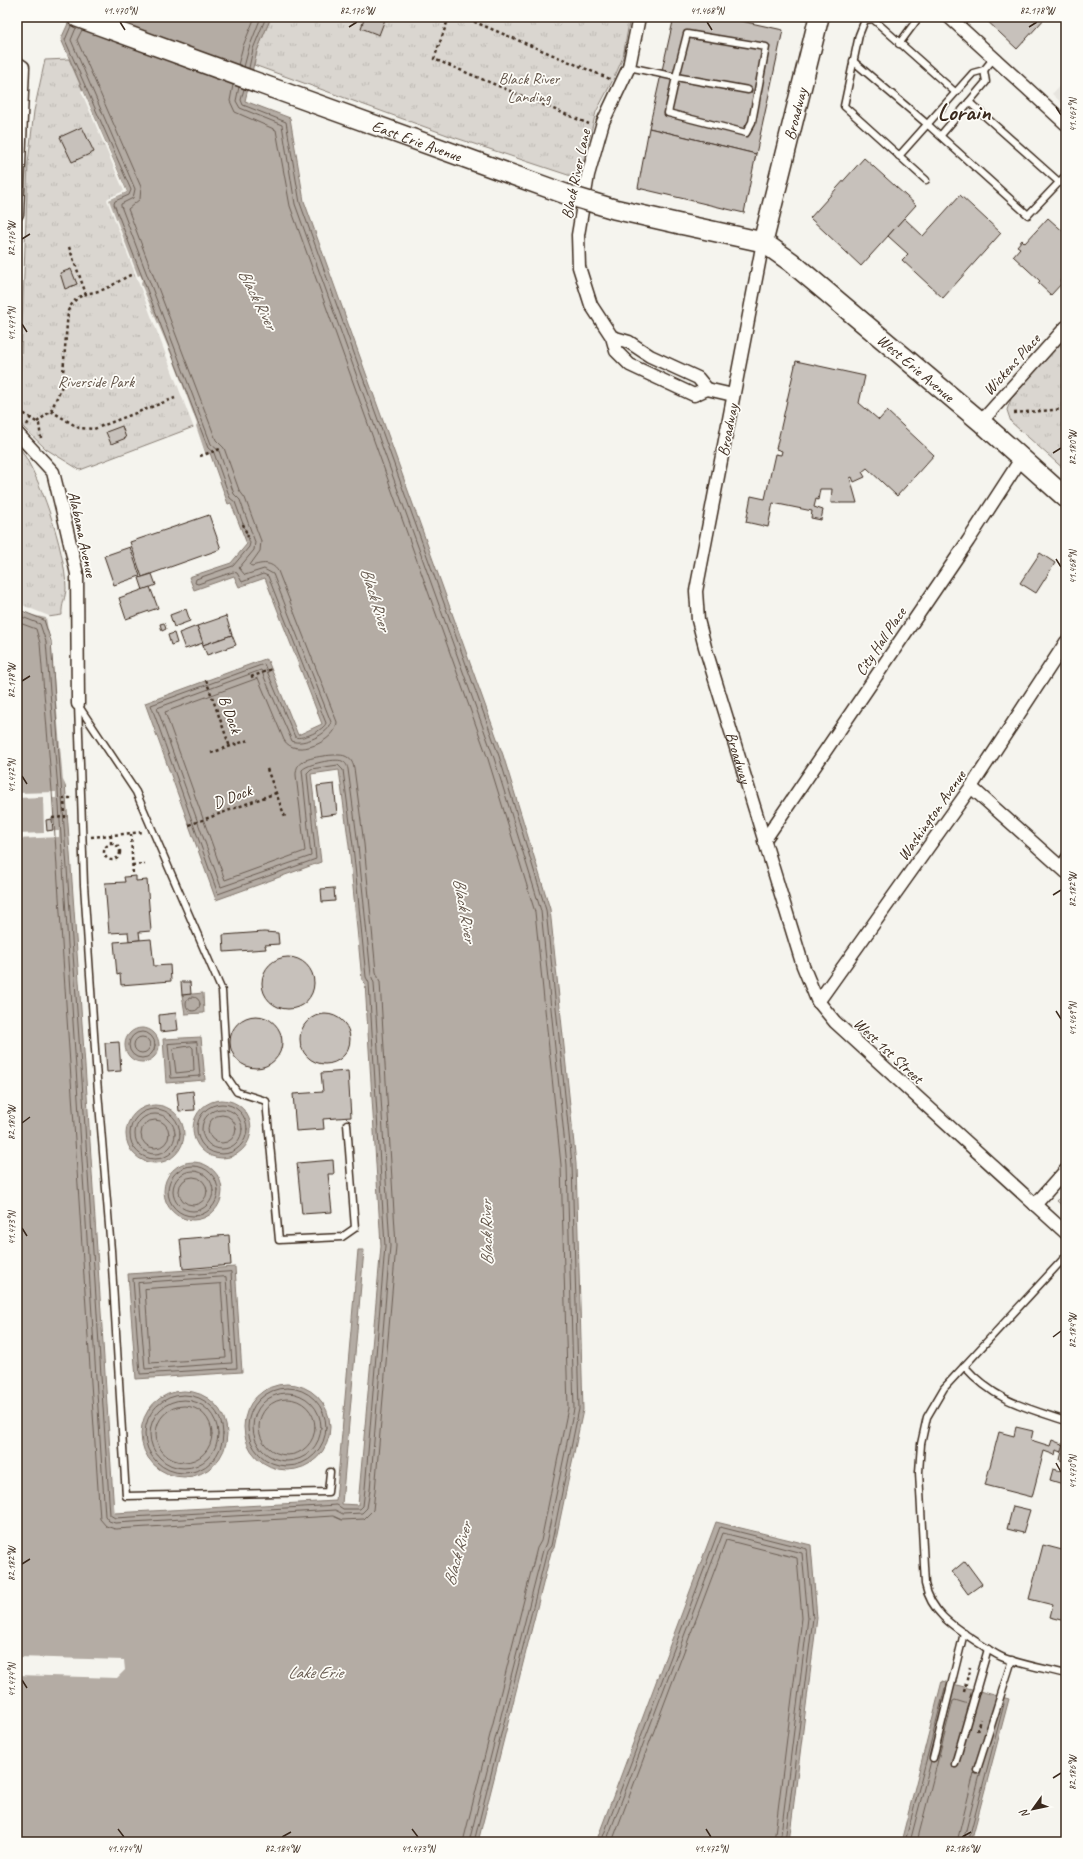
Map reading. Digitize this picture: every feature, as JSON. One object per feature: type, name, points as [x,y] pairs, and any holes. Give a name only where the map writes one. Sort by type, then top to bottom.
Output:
[{"type":"main road","name":"East Erie Avenue","points":[[77,17],[571,196],[614,209],[763,242]]},
{"type":"main road","name":"Broadway","points":[[763,242],[819,17]]},
{"type":"main road","name":"West Erie Avenue","points":[[763,242],[791,262],[981,422],[1066,498]]},
{"type":"street","name":"Black River Lane","points":[[639,17],[629,67],[611,103],[601,128],[586,182],[578,236],[578,258],[582,283],[588,298],[612,337],[616,351],[630,365],[694,395],[707,389],[733,395]]},
{"type":"street","points":[[949,17],[1066,124]]},
{"type":"street","points":[[17,214],[20,65]]},
{"type":"street","name":"Broadway","points":[[763,242],[696,591],[696,606],[706,647],[764,841]]},
{"type":"street","name":"Wickens Place","points":[[981,422],[1066,327]]},
{"type":"street","points":[[612,337],[629,342],[650,356],[698,378],[707,389]]},
{"type":"street","name":"Alabama Avenue","points":[[17,433],[53,472],[77,574],[78,704]]},
{"type":"street","name":"City Hall Place","points":[[764,841],[968,541],[1021,459]]},
{"type":"street","name":"Washington Avenue","points":[[818,1002],[971,788],[1066,642]]},
{"type":"street","points":[[971,788],[1062,869]]},
{"type":"street","name":"West 1st Street","points":[[764,841],[803,966],[818,1002],[835,1022],[1066,1233]]},
{"type":"street","points":[[1035,1205],[1066,1170]]},
{"type":"lane","points":[[899,44],[919,17]]},
{"type":"lane","points":[[926,180],[844,106],[859,35],[865,20],[873,19],[954,92]]},
{"type":"lane","points":[[686,34],[766,47],[752,122],[746,133],[668,113],[676,76],[686,34]]},
{"type":"lane","points":[[899,156],[973,72],[984,70],[994,58]]},
{"type":"lane","points":[[854,61],[940,135],[1028,215],[1066,175]]},
{"type":"lane","points":[[629,67],[748,90]]},
{"type":"lane","points":[[940,135],[986,82],[984,70]]},
{"type":"lane","points":[[969,102],[1059,182]]},
{"type":"lane","points":[[78,704],[136,792],[222,991],[227,1077],[236,1092],[266,1101],[279,1240],[342,1237],[354,1228],[347,1124]]},
{"type":"lane","points":[[78,704],[81,838],[97,1079],[111,1250],[126,1496],[328,1492],[330,1472]]},
{"type":"lane","points":[[1062,869],[1066,855]]},
{"type":"lane","points":[[1066,1256],[944,1388],[927,1417],[921,1444],[919,1472],[925,1584],[927,1596],[939,1614],[964,1633],[1003,1658],[1066,1674]]},
{"type":"lane","points":[[964,1366],[977,1381],[1002,1398],[1017,1405],[1066,1421]]},
{"type":"lane","points":[[933,1758],[964,1633]]},
{"type":"lane","points":[[955,1764],[988,1648]]},
{"type":"lane","points":[[977,1770],[1012,1660]]},
{"type":"path","points":[[449,17],[434,59],[601,128]]},
{"type":"path","points":[[463,17],[621,84]]},
{"type":"path","points":[[69,247],[86,294]]},
{"type":"path","points":[[37,422],[50,411],[62,386],[68,311],[77,297],[108,288],[131,275]]},
{"type":"path","points":[[50,411],[79,428],[94,429],[175,398]]},
{"type":"path","points":[[1014,414],[1066,409]]},
{"type":"path","points":[[19,410],[37,422],[43,442]]},
{"type":"path","points":[[200,456],[220,449]]},
{"type":"path","points":[[243,524],[248,537]]},
{"type":"path","points":[[251,676],[272,669]]},
{"type":"path","name":"B Dock","points":[[206,680],[230,747]]},
{"type":"path","points":[[211,753],[248,740]]},
{"type":"path","points":[[267,769],[285,817]]},
{"type":"path","points":[[52,818],[66,817],[64,798],[70,798],[69,790]]},
{"type":"path","name":"D Dock","points":[[189,825],[276,793]]},
{"type":"path","points":[[81,838],[153,832]]},
{"type":"path","points":[[131,834],[133,876]]},
{"type":"path","points":[[111,835],[111,845]]},
{"type":"path","points":[[111,845],[116,846],[120,852],[116,858],[112,860],[107,858],[104,854],[105,849],[111,845]]},
{"type":"path","points":[[132,865],[145,864]]},
{"type":"path","points":[[1066,1323],[1063,1336],[1066,1349]]},
{"type":"path","points":[[962,1696],[970,1667]]},
{"type":"shaded area","points":[[1066,79],[1066,107],[1052,94]]},
{"type":"green space","name":"Black River Landing","points":[[271,17],[630,17],[623,57],[596,112],[582,167],[577,178],[450,136],[254,65],[257,51]]},
{"type":"green space","name":"Riverside Park","points":[[69,59],[127,192],[196,426],[80,470],[46,449],[23,427],[19,414],[28,163],[34,111],[45,60]]},
{"type":"green space","points":[[1066,336],[1066,471],[1011,422],[1007,410],[1011,399]]},
{"type":"green space","points":[[17,444],[26,457],[34,474],[50,513],[56,534],[65,572],[66,588],[62,615],[48,617],[17,605]]},
{"type":"green space","points":[[1066,1191],[1066,1209],[1057,1201]]},
{"type":"water","points":[[71,17],[271,17],[257,51],[245,101],[290,118],[304,201],[503,755],[550,909],[576,1164],[583,1410],[554,1548],[551,1552],[478,1842],[17,1842],[17,605],[48,617],[55,640],[86,1080],[114,1513],[336,1501],[358,1250],[364,1250],[342,1504],[358,1505],[381,1246],[365,983],[362,980],[349,846],[339,770],[311,774],[321,862],[216,900],[145,703],[265,659],[268,661],[298,735],[322,724],[265,578],[239,587],[234,576],[194,590],[189,577],[231,563],[247,544],[231,503],[228,504],[210,453],[206,455],[108,200],[127,192],[61,39]]},
{"type":"water","points":[[203,993],[204,1013],[185,1014],[182,995]]},
{"type":"water","points":[[142,1028],[154,1033],[159,1045],[154,1057],[142,1062],[130,1057],[125,1045],[130,1033]]},
{"type":"water","points":[[201,1037],[205,1080],[166,1083],[163,1039]]},
{"type":"water","points":[[222,1100],[233,1102],[243,1108],[249,1118],[251,1129],[249,1140],[243,1150],[233,1156],[222,1158],[211,1156],[201,1150],[195,1140],[193,1129],[195,1118],[201,1108],[211,1102]]},
{"type":"water","points":[[155,1105],[166,1107],[179,1118],[182,1123],[184,1134],[182,1145],[171,1158],[166,1161],[155,1163],[144,1161],[131,1150],[128,1145],[126,1134],[128,1123],[139,1110],[144,1107]]},
{"type":"water","points":[[193,1162],[204,1164],[214,1170],[220,1180],[222,1191],[220,1202],[214,1212],[204,1218],[193,1220],[182,1218],[172,1212],[166,1202],[164,1191],[166,1180],[172,1170],[182,1164]]},
{"type":"water","points":[[235,1267],[242,1372],[136,1379],[128,1274]]},
{"type":"water","points":[[279,1384],[295,1384],[304,1387],[318,1396],[327,1410],[330,1419],[330,1435],[327,1444],[318,1458],[304,1467],[295,1470],[279,1470],[263,1463],[256,1458],[251,1451],[244,1435],[244,1419],[251,1403],[256,1396],[263,1391]]},
{"type":"water","points":[[176,1391],[192,1391],[201,1394],[215,1403],[224,1417],[227,1426],[227,1442],[224,1451],[215,1465],[201,1474],[192,1477],[176,1477],[160,1470],[153,1465],[148,1458],[141,1442],[141,1426],[148,1410],[153,1403],[160,1398]]},
{"type":"water","points":[[716,1522],[811,1545],[817,1618],[789,1842],[596,1842]]},
{"type":"water","points":[[942,1681],[1009,1699],[971,1842],[901,1842]]},
{"type":"pier","points":[[83,90],[127,192],[109,200],[138,276],[140,275],[142,279],[141,284],[173,359],[197,424],[196,426],[206,455],[204,455],[107,200],[108,198],[124,191],[81,91]]},
{"type":"pier","points":[[17,603],[49,616],[57,639],[67,789],[63,780],[52,655],[46,618],[24,613],[17,609]]},
{"type":"pier","points":[[56,792],[56,798],[53,798],[54,831],[59,831],[59,837],[17,839],[17,834],[44,833],[43,797],[17,798],[17,793]]},
{"type":"pier","points":[[17,1657],[124,1660],[125,1670],[117,1678],[17,1675]]},
{"type":"building","points":[[365,17],[386,17],[379,35],[361,28]]},
{"type":"building","points":[[674,17],[723,17],[783,30],[756,154],[649,128]]},
{"type":"building","points":[[983,17],[1046,17],[1017,49]]},
{"type":"building","points":[[82,127],[94,152],[72,162],[60,137]]},
{"type":"building","points":[[649,128],[756,154],[744,213],[638,188]]},
{"type":"building","points":[[864,158],[916,205],[861,266],[810,218]]},
{"type":"building","points":[[960,195],[1001,233],[943,298],[902,260],[908,254],[888,236],[904,218],[923,236]]},
{"type":"building","points":[[1048,218],[1066,234],[1066,274],[1060,281],[1062,283],[1051,295],[1038,283],[1040,281],[1013,256],[1020,248],[1017,246],[1022,240],[1025,243]]},
{"type":"building","points":[[71,269],[77,284],[65,289],[60,273]]},
{"type":"building","points":[[796,361],[865,376],[859,403],[879,420],[887,411],[934,455],[897,496],[867,468],[862,472],[865,477],[854,482],[852,477],[850,478],[857,503],[831,503],[832,489],[820,489],[818,500],[816,499],[814,507],[823,510],[821,520],[811,518],[812,511],[773,503],[768,527],[746,522],[751,496],[765,499],[775,454],[781,455],[782,451],[776,449]]},
{"type":"building","points":[[122,426],[126,438],[111,444],[106,432]]},
{"type":"building","points":[[209,515],[221,549],[142,577],[130,542]]},
{"type":"building","points":[[130,547],[140,576],[114,585],[104,556]]},
{"type":"building","points":[[1040,553],[1055,563],[1036,593],[1020,583]]},
{"type":"building","points":[[152,574],[156,585],[143,590],[139,578]]},
{"type":"building","points":[[150,587],[158,608],[126,619],[119,598]]},
{"type":"building","points":[[186,609],[190,621],[174,627],[170,615]]},
{"type":"building","points":[[226,616],[232,635],[203,645],[197,626]]},
{"type":"building","points":[[164,623],[166,629],[162,631],[160,624]]},
{"type":"building","points":[[197,626],[203,643],[185,649],[179,633]]},
{"type":"building","points":[[174,633],[177,643],[171,645],[168,635]]},
{"type":"building","points":[[232,635],[236,645],[207,655],[203,645]]},
{"type":"building","points":[[334,784],[337,814],[321,816],[317,786]]},
{"type":"building","points":[[52,819],[53,830],[47,831],[46,820]]},
{"type":"building","points":[[136,876],[136,881],[147,880],[151,931],[139,932],[140,940],[129,941],[128,932],[109,933],[105,883],[125,882],[124,877]]},
{"type":"building","points":[[334,888],[335,901],[322,902],[321,889]]},
{"type":"building","points":[[264,932],[278,933],[279,944],[265,945],[266,949],[224,952],[223,935]]},
{"type":"building","points":[[151,939],[154,966],[170,965],[171,981],[121,985],[120,974],[117,975],[114,942]]},
{"type":"building","points":[[288,957],[298,959],[306,965],[312,973],[314,983],[312,993],[306,1001],[298,1007],[288,1009],[278,1007],[270,1001],[264,993],[262,983],[264,973],[270,965],[278,959]]},
{"type":"building","points":[[181,982],[190,982],[191,994],[182,995]]},
{"type":"building","points":[[176,1013],[178,1030],[160,1032],[159,1015]]},
{"type":"building","points":[[325,1014],[334,1016],[345,1025],[350,1039],[348,1048],[339,1059],[325,1064],[316,1062],[305,1053],[300,1039],[302,1030],[311,1019]]},
{"type":"building","points":[[256,1016],[266,1018],[274,1024],[280,1032],[282,1042],[280,1052],[274,1060],[266,1066],[256,1068],[246,1066],[238,1060],[232,1052],[230,1042],[232,1032],[238,1024],[246,1018]]},
{"type":"building","points":[[119,1042],[121,1071],[107,1072],[105,1043]]},
{"type":"building","points":[[348,1071],[351,1117],[323,1119],[324,1129],[296,1131],[293,1094],[323,1092],[321,1073]]},
{"type":"building","points":[[193,1091],[195,1110],[179,1111],[177,1093]]},
{"type":"building","points":[[333,1160],[334,1174],[328,1174],[332,1212],[302,1214],[297,1163]]},
{"type":"building","points":[[229,1235],[231,1265],[183,1269],[180,1239]]},
{"type":"building","points":[[1016,1427],[1033,1431],[1031,1440],[1050,1446],[1052,1440],[1064,1445],[1062,1452],[1056,1450],[1055,1455],[1044,1451],[1032,1497],[985,1485],[999,1432],[1014,1436]]},
{"type":"building","points":[[1066,1439],[1066,1461],[1060,1460]]},
{"type":"building","points":[[1053,1469],[1066,1472],[1066,1485],[1050,1480]]},
{"type":"building","points":[[1013,1506],[1030,1510],[1023,1533],[1007,1529]]},
{"type":"building","points":[[1043,1545],[1066,1551],[1066,1621],[1050,1617],[1053,1605],[1029,1599]]},
{"type":"building","points":[[965,1561],[982,1584],[968,1594],[952,1572]]},
{"type":"district","name":"Lorain","points":[[964,112]]},
{"type":"water label","name":"Black River","points":[[258,299]]},
{"type":"water label","name":"Black River","points":[[376,599]]},
{"type":"water label","name":"Black River","points":[[465,910]]},
{"type":"water label","name":"Black River","points":[[486,1233]]},
{"type":"water label","name":"Black River","points":[[457,1554]]},
{"type":"water label","name":"Lake Erie","points":[[315,1672]]}]
